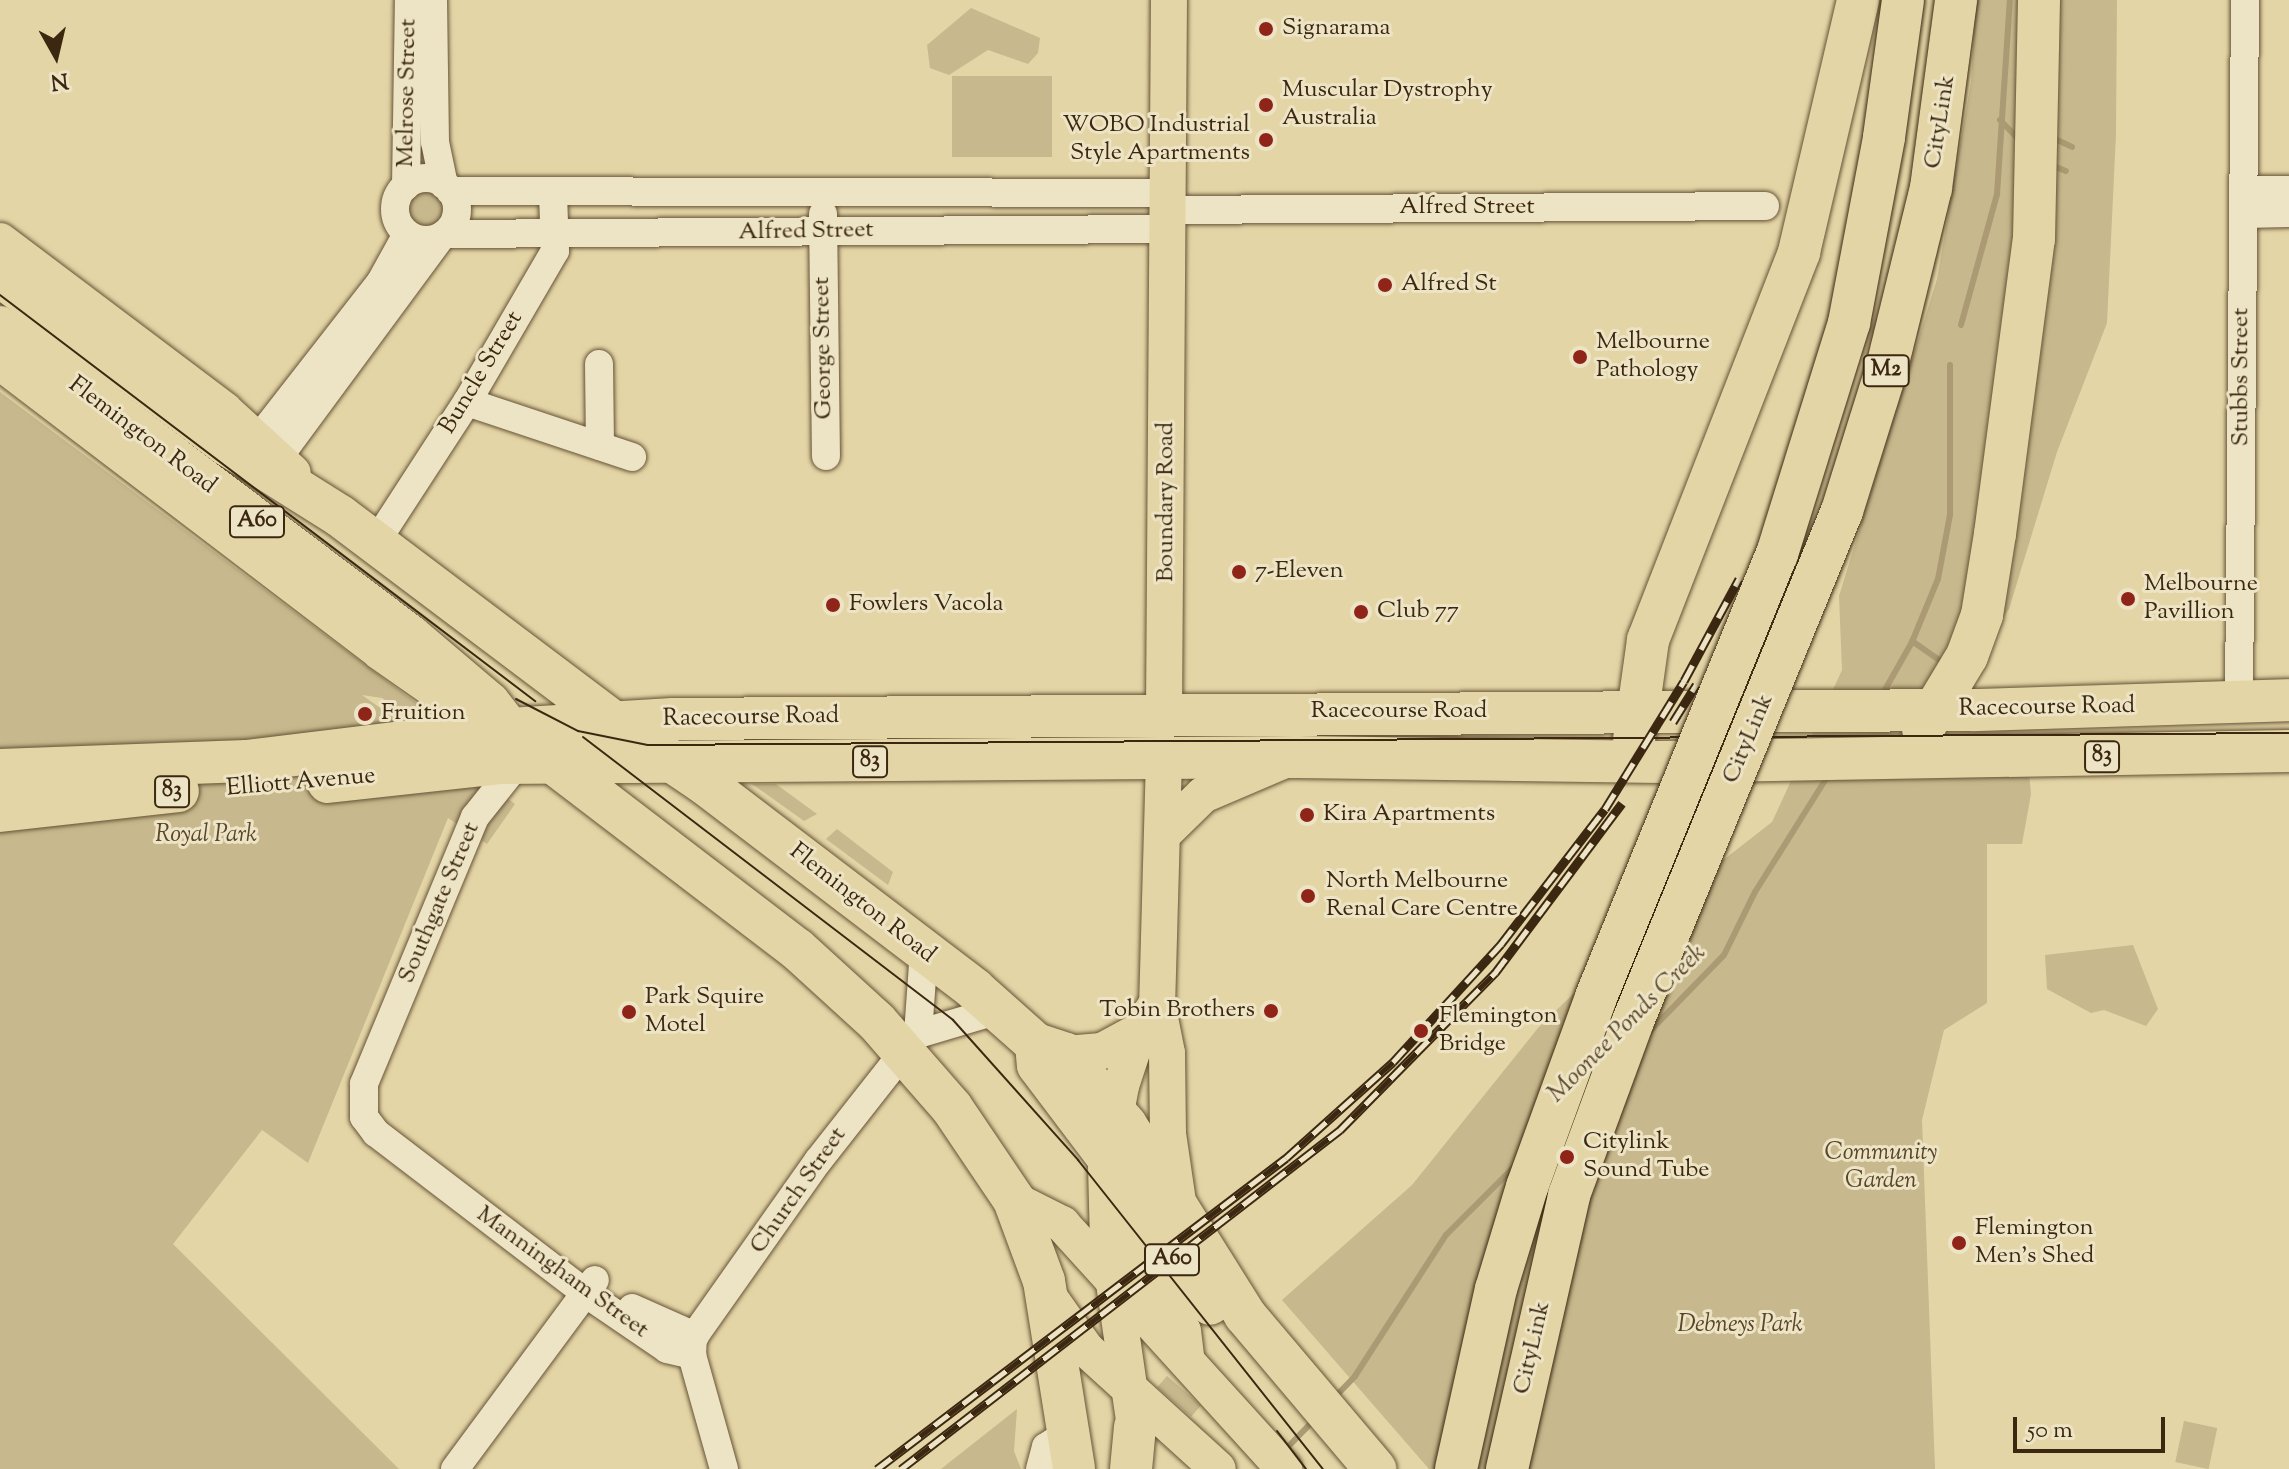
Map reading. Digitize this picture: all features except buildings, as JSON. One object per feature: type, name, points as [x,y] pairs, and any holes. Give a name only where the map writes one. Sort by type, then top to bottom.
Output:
[{"type":"highway","points":[[1632,761],[1636,712],[1652,632],[1799,252],[1858,0]]},
{"type":"highway","name":"CityLink","points":[[1456,1469],[1496,1289],[1527,1187],[1596,997],[1777,554],[1844,338],[1884,137],[1903,0]]},
{"type":"highway","name":"CityLink","points":[[1507,1469],[1569,1195],[1639,1007],[1842,511],[1886,371],[1931,188],[1956,0]]},
{"type":"highway","points":[[1884,759],[1908,744],[1931,710],[1977,657],[2034,239],[2039,0]]},
{"type":"highway","name":"Flemington Road","points":[[0,276],[234,451],[340,516],[376,542],[1051,1049],[1115,1109],[1245,1315],[1371,1464]]},
{"type":"highway","name":"Flemington Road","points":[[0,327],[410,636],[489,703],[522,746],[797,949],[910,1043],[1014,1200]]},
{"type":"highway","points":[[1539,712],[1597,689],[1652,632]]},
{"type":"highway","points":[[1977,657],[1998,694],[2031,708]]},
{"type":"highway","name":"Racecourse Road","points":[[522,746],[612,721],[1164,712],[1931,710],[2289,700]]},
{"type":"highway","name":"Stubbs Street","points":[[2231,754],[2239,702]]},
{"type":"highway","name":"Boundary Road","points":[[1164,712],[1164,758]]},
{"type":"highway","name":"Racecourse Road","points":[[522,746],[674,763],[1297,757],[1632,761],[2289,751]]},
{"type":"highway","name":"Elliott Avenue","points":[[0,770],[522,746]]},
{"type":"highway","name":"Elliott Avenue","points":[[0,811],[129,794],[266,787],[522,746]]},
{"type":"highway","name":"A60","points":[[1051,1049],[1038,1065],[1116,1167],[1145,1194],[1157,1212],[1182,1217]]},
{"type":"highway","name":"A60","points":[[1116,1167],[1128,1199],[1197,1291],[1215,1308],[1245,1315]]},
{"type":"highway","points":[[1014,1200],[1046,1292],[1071,1451]]},
{"type":"highway","points":[[1131,1469],[1134,1411]]},
{"type":"main road","name":"Boundary Road","points":[[1164,712],[1169,0]]},
{"type":"main road","name":"Flemington Road","points":[[0,241],[268,449],[340,516]]},
{"type":"main road","name":"Flemington Road","points":[[0,362],[380,652],[463,710],[522,746]]},
{"type":"main road","points":[[1163,834],[1179,813],[1203,795],[1297,757]]},
{"type":"main road","name":"Boundary Road","points":[[1134,1411],[1107,1229],[1116,1167],[1115,1109],[1148,1017],[1163,834],[1164,758]]},
{"type":"main road","name":"Boundary Road","points":[[1148,1017],[1167,1053],[1168,1134],[1182,1217]]},
{"type":"main road","points":[[1051,1049],[1102,1051],[1148,1017]]},
{"type":"main road","name":"Flemington Road","points":[[1014,1200],[1062,1224],[1284,1469]]},
{"type":"main road","points":[[1107,1229],[1183,1331],[1186,1364]]},
{"type":"main road","points":[[1046,1292],[1076,1338],[1134,1411],[1210,1462]]},
{"type":"street","name":"Melrose Street","points":[[409,0],[421,103],[447,188]]},
{"type":"street","name":"Melrose Street","points":[[406,186],[421,103],[433,0]]},
{"type":"street","name":"Stubbs Street","points":[[2239,702],[2245,0]]},
{"type":"street","points":[[268,449],[362,326],[443,235],[457,213],[447,188],[429,179],[406,186],[395,213],[407,234],[423,240],[443,235]]},
{"type":"street","name":"Alfred Street","points":[[447,188],[553,193],[823,193],[1168,211]]},
{"type":"street","points":[[2243,202],[2289,190]]},
{"type":"street","name":"Buncle Street","points":[[376,542],[467,402],[555,251],[553,193]]},
{"type":"street","name":"George Street","points":[[823,193],[826,456]]},
{"type":"street","points":[[2243,202],[2289,213]]},
{"type":"street","name":"Alfred Street","points":[[443,235],[823,231],[1168,211],[1765,206]]},
{"type":"street","points":[[362,326],[407,234]]},
{"type":"street","points":[[599,364],[600,446]]},
{"type":"street","points":[[467,402],[632,457]]},
{"type":"street","name":"Southgate Street","points":[[367,1096],[378,1053],[448,879],[478,812],[522,746]]},
{"type":"street","points":[[910,1043],[924,1003],[924,951]]},
{"type":"street","points":[[910,1043],[999,1010]]},
{"type":"street","name":"Church Street","points":[[694,1345],[818,1161],[910,1043]]},
{"type":"street","name":"Manningham Street","points":[[367,1096],[364,1117],[376,1133],[590,1287],[667,1349],[694,1345]]},
{"type":"street","points":[[455,1469],[590,1287]]},
{"type":"street","points":[[694,1345],[724,1469]]},
{"type":"street","points":[[1040,1469],[1046,1447],[1071,1451]]},
{"type":"green space","points":[[1976,0],[2117,0],[2116,134],[2107,323],[2057,452],[2009,609],[1898,775],[2029,772],[2031,794],[2022,844],[1987,844],[1987,1003],[1944,1030],[1922,1120],[1935,1469],[1429,1469],[1282,1300],[1412,1185],[1538,1028],[1663,907],[1772,822],[1842,670],[1839,596],[1937,279],[1971,82]]},
{"type":"green space","points":[[971,8],[1040,38],[1038,53],[1028,64],[988,50],[949,75],[930,68],[927,45]]},
{"type":"green space","points":[[952,76],[1052,76],[1052,157],[952,157]]},
{"type":"green space","points":[[426,191],[439,197],[445,210],[439,223],[426,229],[413,223],[407,210],[413,197]]},
{"type":"green space","name":"Royal Park","points":[[0,392],[423,708],[419,722],[382,698],[362,695],[515,804],[487,844],[448,818],[308,1163],[262,1130],[173,1244],[399,1469],[0,1469]]},
{"type":"green space","points":[[752,784],[776,784],[817,814],[804,821]]},
{"type":"green space","points":[[837,829],[893,872],[888,885],[826,839]]},
{"type":"green space","points":[[2133,945],[2158,1009],[2146,1026],[2104,1010],[2091,1013],[2047,989],[2045,955]]},
{"type":"green space","points":[[1167,1376],[1201,1406],[1191,1417],[1157,1387]]},
{"type":"green space","points":[[1017,1409],[1014,1451],[1021,1469],[941,1469]]},
{"type":"green space","points":[[2184,1421],[2217,1428],[2209,1469],[2175,1462]]},
{"type":"waterway","name":"Moonee Ponds Creek","points":[[1961,325],[1997,194],[2010,0]]},
{"type":"waterway","points":[[2000,120],[2020,141]]},
{"type":"waterway","points":[[2053,138],[2072,147]]},
{"type":"waterway","points":[[2051,165],[2066,171]]},
{"type":"waterway","name":"Moonee Ponds Creek","points":[[1882,695],[1912,642],[1938,579],[1950,515],[1950,365]]},
{"type":"waterway","points":[[1912,641],[1944,663]]},
{"type":"waterway","name":"Moonee Ponds Creek","points":[[1649,1032],[1724,955],[1755,892],[1829,774]]},
{"type":"waterway","name":"Moonee Ponds Creek","points":[[1335,1397],[1355,1376],[1446,1235],[1514,1167]]},
{"type":"waterway","name":"Moonee Ponds Creek","points":[[1283,1452],[1314,1420]]},
{"type":"tram line","points":[[0,295],[535,701]]},
{"type":"tram line","points":[[516,699],[578,731],[648,745],[2289,733]]},
{"type":"tram line","points":[[583,737],[953,1020],[1078,1160],[1323,1469]]},
{"type":"tram line","points":[[1277,1431],[1306,1469]]},
{"type":"railway","points":[[877,1469],[1286,1158],[1393,1062],[1501,944],[1605,809],[1684,681],[1739,579]]},
{"type":"railway","points":[[1673,722],[1696,685]]},
{"type":"railway","points":[[901,1469],[1340,1130],[1495,973],[1622,803]]},
{"type":"place","name":"Signarama","points":[[1266,29]]},
{"type":"place","name":"Muscular Dystrophy Australia","points":[[1266,105]]},
{"type":"place","name":"WOBO Industrial Style Apartments","points":[[1266,140]]},
{"type":"place","name":"Alfred St","points":[[1385,285]]},
{"type":"place","name":"Melbourne Pathology","points":[[1580,357]]},
{"type":"place","name":"7-Eleven","points":[[1239,572]]},
{"type":"place","name":"Melbourne Pavillion","points":[[2128,599]]},
{"type":"place","name":"Fowlers Vacola","points":[[833,605]]},
{"type":"place","name":"Club 77","points":[[1361,612]]},
{"type":"place","name":"Fruition","points":[[365,714]]},
{"type":"place","name":"Kira Apartments","points":[[1307,815]]},
{"type":"place","name":"North Melbourne Renal Care Centre","points":[[1308,896]]},
{"type":"place","name":"Tobin Brothers","points":[[1271,1011]]},
{"type":"place","name":"Park Squire Motel","points":[[629,1012]]},
{"type":"place","name":"Flemington Bridge","points":[[1421,1031]]},
{"type":"place","name":"Citylink Sound Tube","points":[[1567,1157]]},
{"type":"place","name":"Flemington Men's Shed","points":[[1959,1243]]},
{"type":"park label","name":"Community Garden","points":[[1881,1168]]},
{"type":"park label","name":"Debneys Park","points":[[1740,1326]]}]
